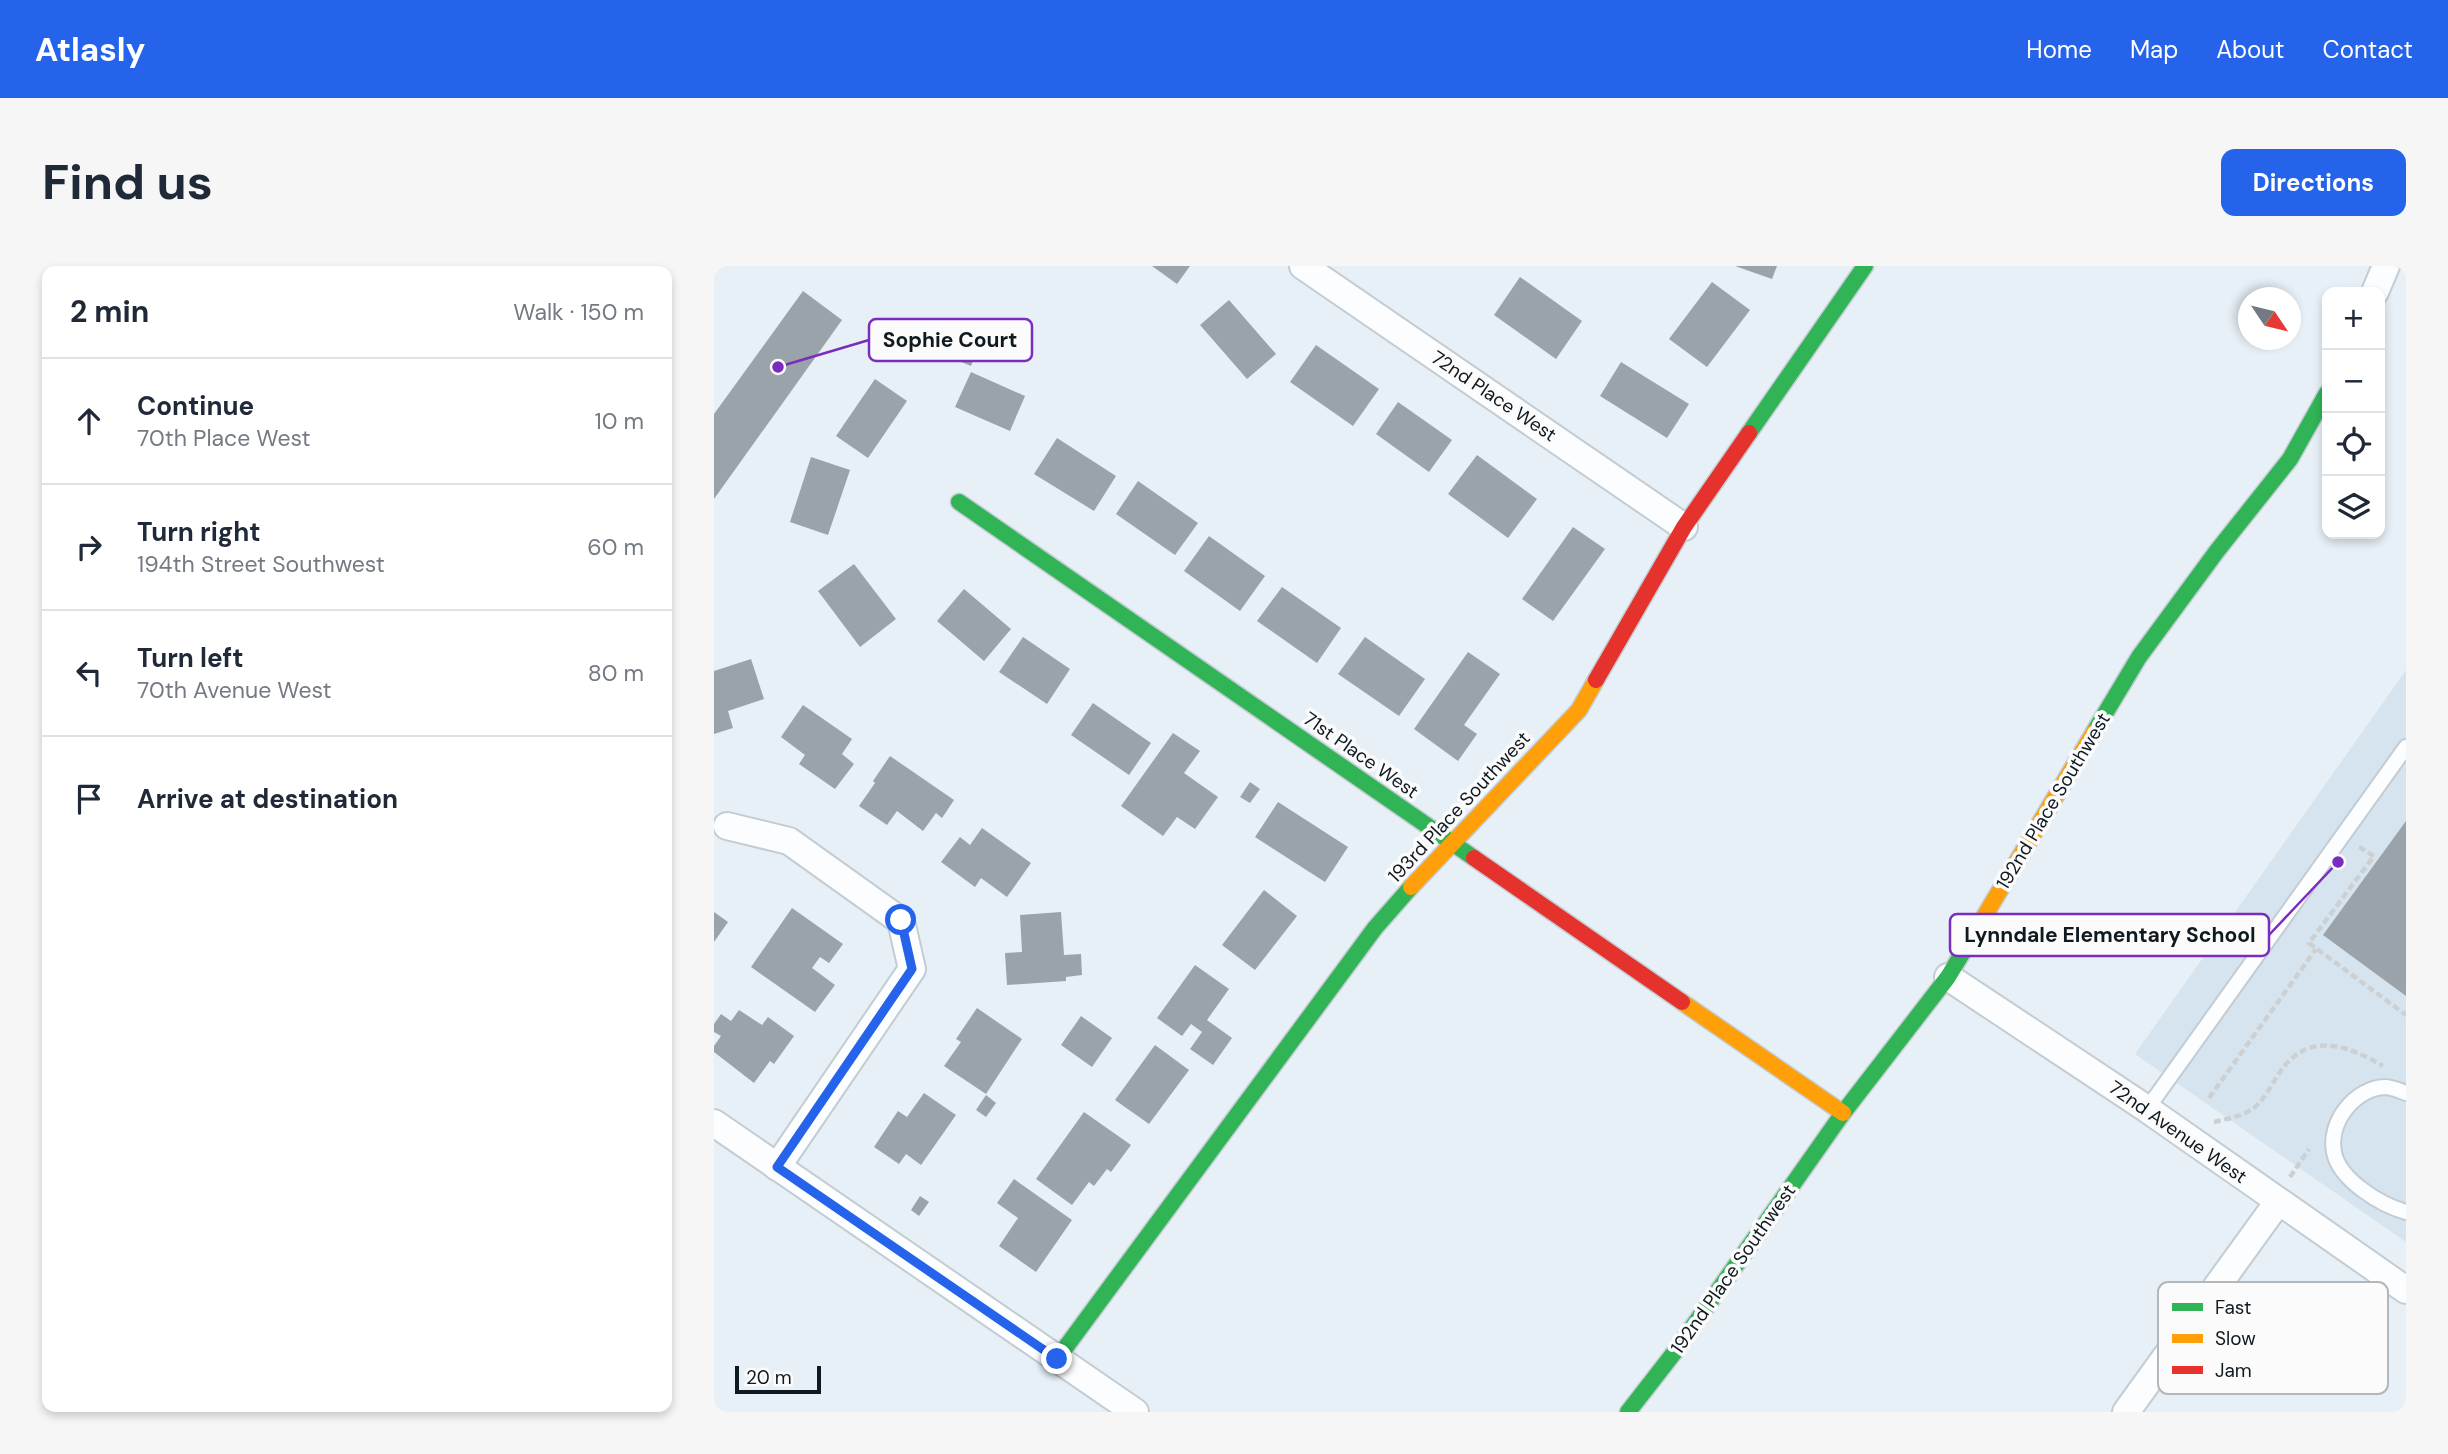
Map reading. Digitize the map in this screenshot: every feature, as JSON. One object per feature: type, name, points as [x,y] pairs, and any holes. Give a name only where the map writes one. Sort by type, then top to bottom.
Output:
[{"type":"street","name":"72nd Place West","points":[[1303,266],[1684,527]]},
{"type":"street","name":"193rd Place Southwest","points":[[1057,1359],[1375,928],[1452,842],[1579,709],[1684,527],[1865,266]]},
{"type":"street","points":[[2377,287],[2386,266]]},
{"type":"street","name":"192nd Place Southwest","points":[[1628,1412],[1677,1349],[1843,1113],[1948,977],[2139,657],[2217,551],[2290,459],[2322,402]]},
{"type":"street","name":"71st Place West","points":[[959,502],[1843,1113]]},
{"type":"street","points":[[727,826],[789,841],[901,920],[912,969],[777,1167]]},
{"type":"street","name":"72nd Avenue West","points":[[1948,977],[2147,1109],[2406,1290]]},
{"type":"street","points":[[714,1123],[1135,1412]]},
{"type":"street","points":[[2220,1282],[2278,1202]]},
{"type":"street","points":[[2126,1412],[2158,1368]]},
{"type":"lane","points":[[2147,1109],[2406,747]]},
{"type":"lane","points":[[2406,1093],[2388,1087],[2371,1090],[2355,1100],[2342,1113],[2335,1131],[2334,1152],[2340,1167],[2360,1188],[2381,1202],[2406,1212]]},
{"type":"path","points":[[2368,837],[2361,848],[2374,856],[2309,943],[2406,1015]]},
{"type":"path","points":[[2209,1097],[2316,949]]},
{"type":"path","points":[[2211,1123],[2238,1116],[2255,1107],[2291,1059],[2313,1046],[2338,1045],[2390,1070]]},
{"type":"path","points":[[2290,1177],[2309,1149]]},
{"type":"shaded area","points":[[2406,670],[2406,1242],[2135,1054]]},
{"type":"building","points":[[1152,266],[1190,266],[1177,284]]},
{"type":"building","points":[[1735,266],[1777,266],[1772,279]]},
{"type":"building","points":[[1520,277],[1582,321],[1556,359],[1494,315]]},
{"type":"building","points":[[1712,282],[1750,310],[1707,367],[1669,339]]},
{"type":"building","points":[[803,291],[842,320],[714,499],[714,414]]},
{"type":"building","points":[[1229,300],[1276,354],[1247,379],[1200,325]]},
{"type":"building","points":[[1316,345],[1379,389],[1353,426],[1290,382]]},
{"type":"building","points":[[960,346],[976,353],[971,366],[954,359]]},
{"type":"building","points":[[1621,362],[1689,404],[1667,438],[1600,396]]},
{"type":"building","points":[[971,372],[1025,396],[1010,431],[955,407]]},
{"type":"building","points":[[875,379],[907,401],[868,458],[836,436]]},
{"type":"building","points":[[1398,402],[1452,440],[1429,472],[1376,434]]},
{"type":"building","points":[[1057,438],[1116,476],[1094,511],[1034,474]]},
{"type":"building","points":[[1477,455],[1537,499],[1508,538],[1448,494]]},
{"type":"building","points":[[811,457],[850,470],[828,535],[790,522]]},
{"type":"building","points":[[1138,481],[1198,523],[1175,555],[1116,514]]},
{"type":"building","points":[[1573,527],[1605,549],[1553,621],[1522,599]]},
{"type":"building","points":[[1209,536],[1265,576],[1240,611],[1184,571]]},
{"type":"building","points":[[854,564],[896,619],[860,647],[818,591]]},
{"type":"building","points":[[1282,587],[1341,628],[1317,663],[1257,621]]},
{"type":"building","points":[[964,589],[1011,629],[984,661],[937,621]]},
{"type":"building","points":[[1023,637],[1070,669],[1047,704],[999,672]]},
{"type":"building","points":[[1365,637],[1425,679],[1399,716],[1338,674]]},
{"type":"building","points":[[1468,652],[1500,674],[1464,725],[1477,734],[1458,761],[1414,729]]},
{"type":"building","points":[[751,659],[764,699],[728,711],[733,728],[714,734],[714,671]]},
{"type":"building","points":[[1093,703],[1151,743],[1129,775],[1071,735]]},
{"type":"building","points":[[803,705],[852,739],[842,754],[854,764],[835,789],[799,764],[805,755],[781,737]]},
{"type":"building","points":[[1173,733],[1200,751],[1184,773],[1218,797],[1195,829],[1177,817],[1163,836],[1121,806]]},
{"type":"building","points":[[890,756],[954,800],[942,818],[936,813],[923,831],[897,811],[887,825],[859,806]]},
{"type":"building","points":[[1250,782],[1260,789],[1250,803],[1240,797]]},
{"type":"building","points":[[1278,802],[1348,847],[1325,882],[1255,837]]},
{"type":"building","points":[[2406,821],[2406,996],[2323,935]]},
{"type":"building","points":[[982,828],[1031,863],[1007,897],[981,878],[975,887],[941,862],[960,837],[970,845]]},
{"type":"building","points":[[1264,890],[1297,916],[1255,970],[1222,945]]},
{"type":"building","points":[[792,908],[843,944],[829,963],[820,957],[812,968],[835,985],[815,1012],[751,967]]},
{"type":"building","points":[[714,912],[728,922],[714,942]]},
{"type":"building","points":[[1061,912],[1064,955],[1081,954],[1082,975],[1066,977],[1066,981],[1007,985],[1005,953],[1022,952],[1020,915]]},
{"type":"building","points":[[1195,965],[1229,989],[1207,1020],[1232,1038],[1213,1065],[1190,1049],[1202,1032],[1191,1024],[1182,1036],[1157,1018]]},
{"type":"building","points":[[977,1008],[1022,1039],[986,1094],[944,1066],[961,1042],[956,1039]]},
{"type":"building","points":[[739,1010],[762,1025],[768,1017],[794,1036],[774,1064],[770,1061],[754,1083],[714,1052],[714,1046],[721,1036],[714,1032],[714,1024],[721,1014],[731,1021]]},
{"type":"building","points":[[1081,1016],[1112,1038],[1092,1067],[1061,1045]]},
{"type":"building","points":[[1155,1045],[1189,1070],[1149,1124],[1115,1100]]},
{"type":"building","points":[[924,1093],[956,1115],[921,1165],[906,1154],[899,1164],[874,1147],[898,1111],[907,1117]]},
{"type":"building","points":[[986,1095],[996,1103],[986,1117],[976,1110]]},
{"type":"building","points":[[1084,1112],[1131,1145],[1111,1172],[1107,1169],[1094,1186],[1089,1182],[1072,1205],[1036,1179]]},
{"type":"building","points":[[1014,1179],[1072,1220],[1036,1272],[999,1246],[1018,1218],[997,1203]]},
{"type":"building","points":[[920,1196],[929,1202],[919,1216],[911,1210]]},
{"type":"traffic: fast","points":[[1749,433],[1865,266]]},
{"type":"traffic: fast","points":[[2094,732],[2139,657],[2217,551],[2290,459],[2322,402]]},
{"type":"traffic: fast","points":[[959,502],[1474,858]]},
{"type":"traffic: fast","points":[[1057,1359],[1375,928],[1411,887]]},
{"type":"traffic: fast","points":[[1628,1412],[1677,1349],[1843,1113],[1948,977],[1981,922]]},
{"type":"traffic: slow","points":[[1411,887],[1579,710],[1596,680]]},
{"type":"traffic: slow","points":[[1981,922],[2094,732]]},
{"type":"traffic: slow","points":[[1682,1002],[1843,1113]]},
{"type":"traffic: jam","points":[[1596,680],[1684,527],[1749,433]]},
{"type":"traffic: jam","points":[[1474,858],[1682,1002]]},
{"type":"place","name":"Sophie Court","points":[[778,367]]},
{"type":"place","name":"Lynndale Elementary School","points":[[2338,862]]},
{"type":"route","points":[[901,920],[912,969],[777,1167],[1057,1359]]}]
